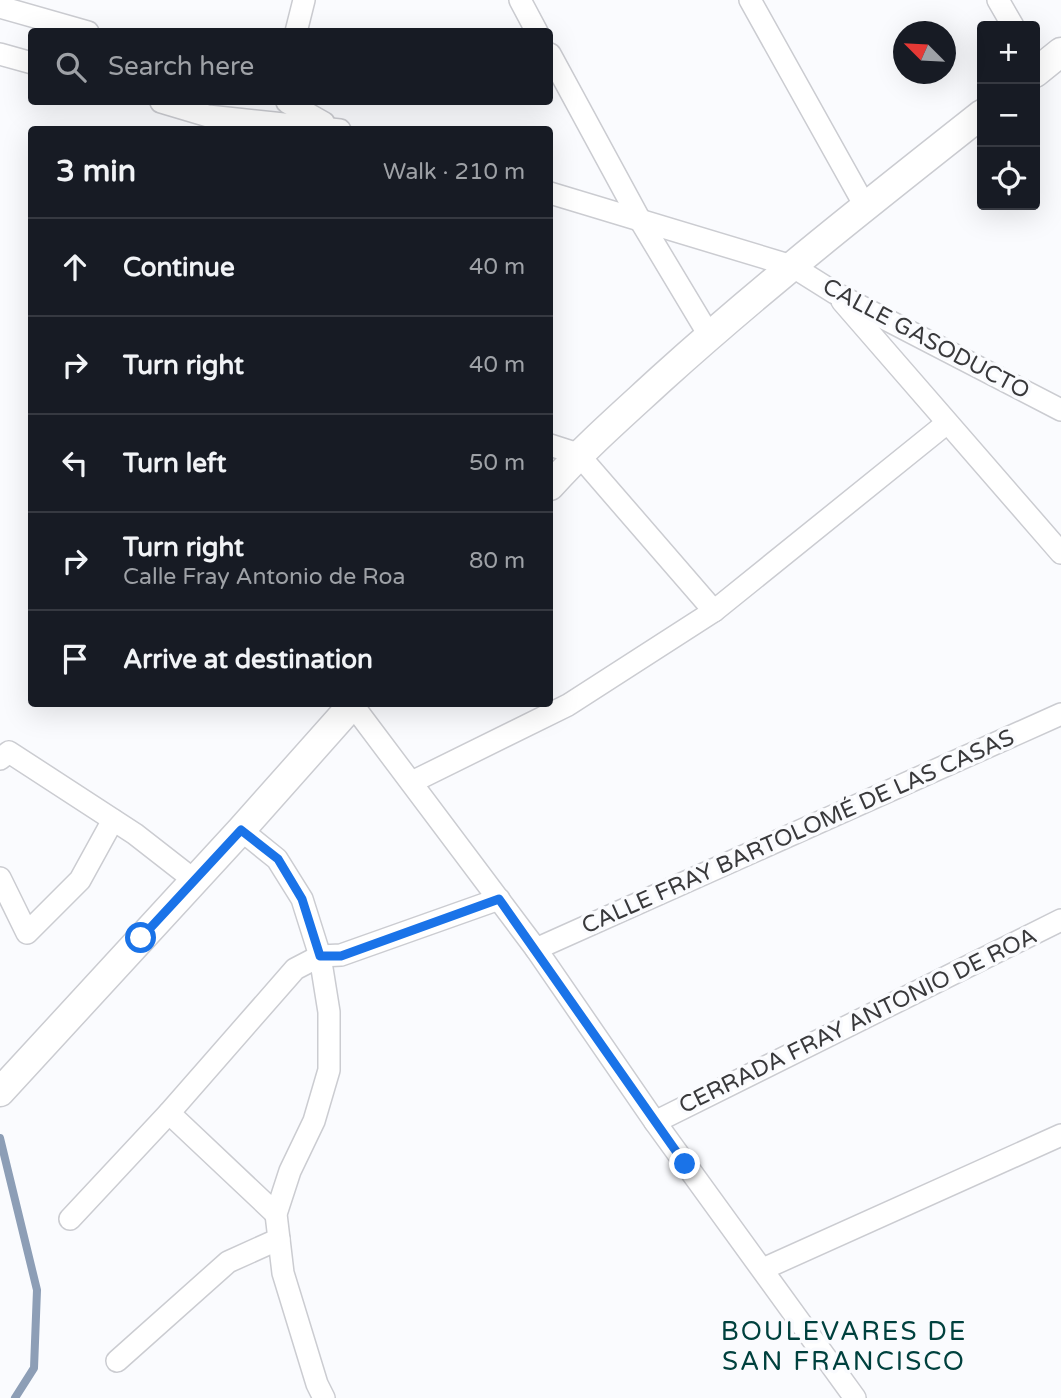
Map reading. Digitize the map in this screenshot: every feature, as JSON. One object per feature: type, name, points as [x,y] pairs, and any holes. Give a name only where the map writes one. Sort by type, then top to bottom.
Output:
[{"type":"street","points":[[297,28],[304,0]]},
{"type":"street","points":[[520,0],[535,28]]},
{"type":"street","points":[[750,0],[865,206]]},
{"type":"street","points":[[998,0],[1010,21]]},
{"type":"street","points":[[0,6],[74,28]]},
{"type":"street","points":[[1040,66],[1061,52]]},
{"type":"street","points":[[0,54],[28,62]]},
{"type":"street","points":[[553,60],[639,220],[709,335]]},
{"type":"street","points":[[170,105],[208,116],[276,118],[324,126]]},
{"type":"street","points":[[293,105],[332,126]]},
{"type":"street","points":[[553,483],[578,454],[709,335],[977,118]]},
{"type":"street","name":"CALLE GASODUCTO","points":[[553,193],[792,266],[835,293],[1061,411]]},
{"type":"street","points":[[835,293],[1061,553]]},
{"type":"street","points":[[412,782],[568,705],[714,611],[947,423]]},
{"type":"street","points":[[553,446],[578,454],[714,611]]},
{"type":"street","points":[[0,1092],[241,830],[349,707]]},
{"type":"street","points":[[354,707],[536,949],[654,1122],[855,1398]]},
{"type":"street","name":"CALLE FRAY BARTOLOMÉ DE LAS CASAS","points":[[536,949],[1061,714]]},
{"type":"street","points":[[0,759],[9,752],[113,820],[194,880]]},
{"type":"street","points":[[0,878],[27,933],[80,880],[113,820]]},
{"type":"street","points":[[241,830],[278,859],[302,899],[320,956],[330,1012],[329,1070],[314,1121],[290,1171],[276,1214],[283,1273],[317,1384],[324,1398]]},
{"type":"street","points":[[70,1219],[169,1113],[295,969],[320,956],[341,956],[499,899]]},
{"type":"street","name":"CERRADA FRAY ANTONIO DE ROA","points":[[654,1122],[1061,920]]},
{"type":"street","points":[[169,1113],[276,1214]]},
{"type":"street","points":[[763,1269],[1061,1135]]},
{"type":"street","points":[[117,1361],[228,1262],[279,1239]]},
{"type":"waterway","points":[[0,1138],[37,1290],[34,1368],[15,1398]]},
{"type":"district","name":"BOULEVARES DE SAN FRANCISCO","points":[[844,1346]]},
{"type":"route","points":[[141,938],[241,830],[278,859],[302,899],[320,956],[341,956],[499,899],[685,1164]]}]
